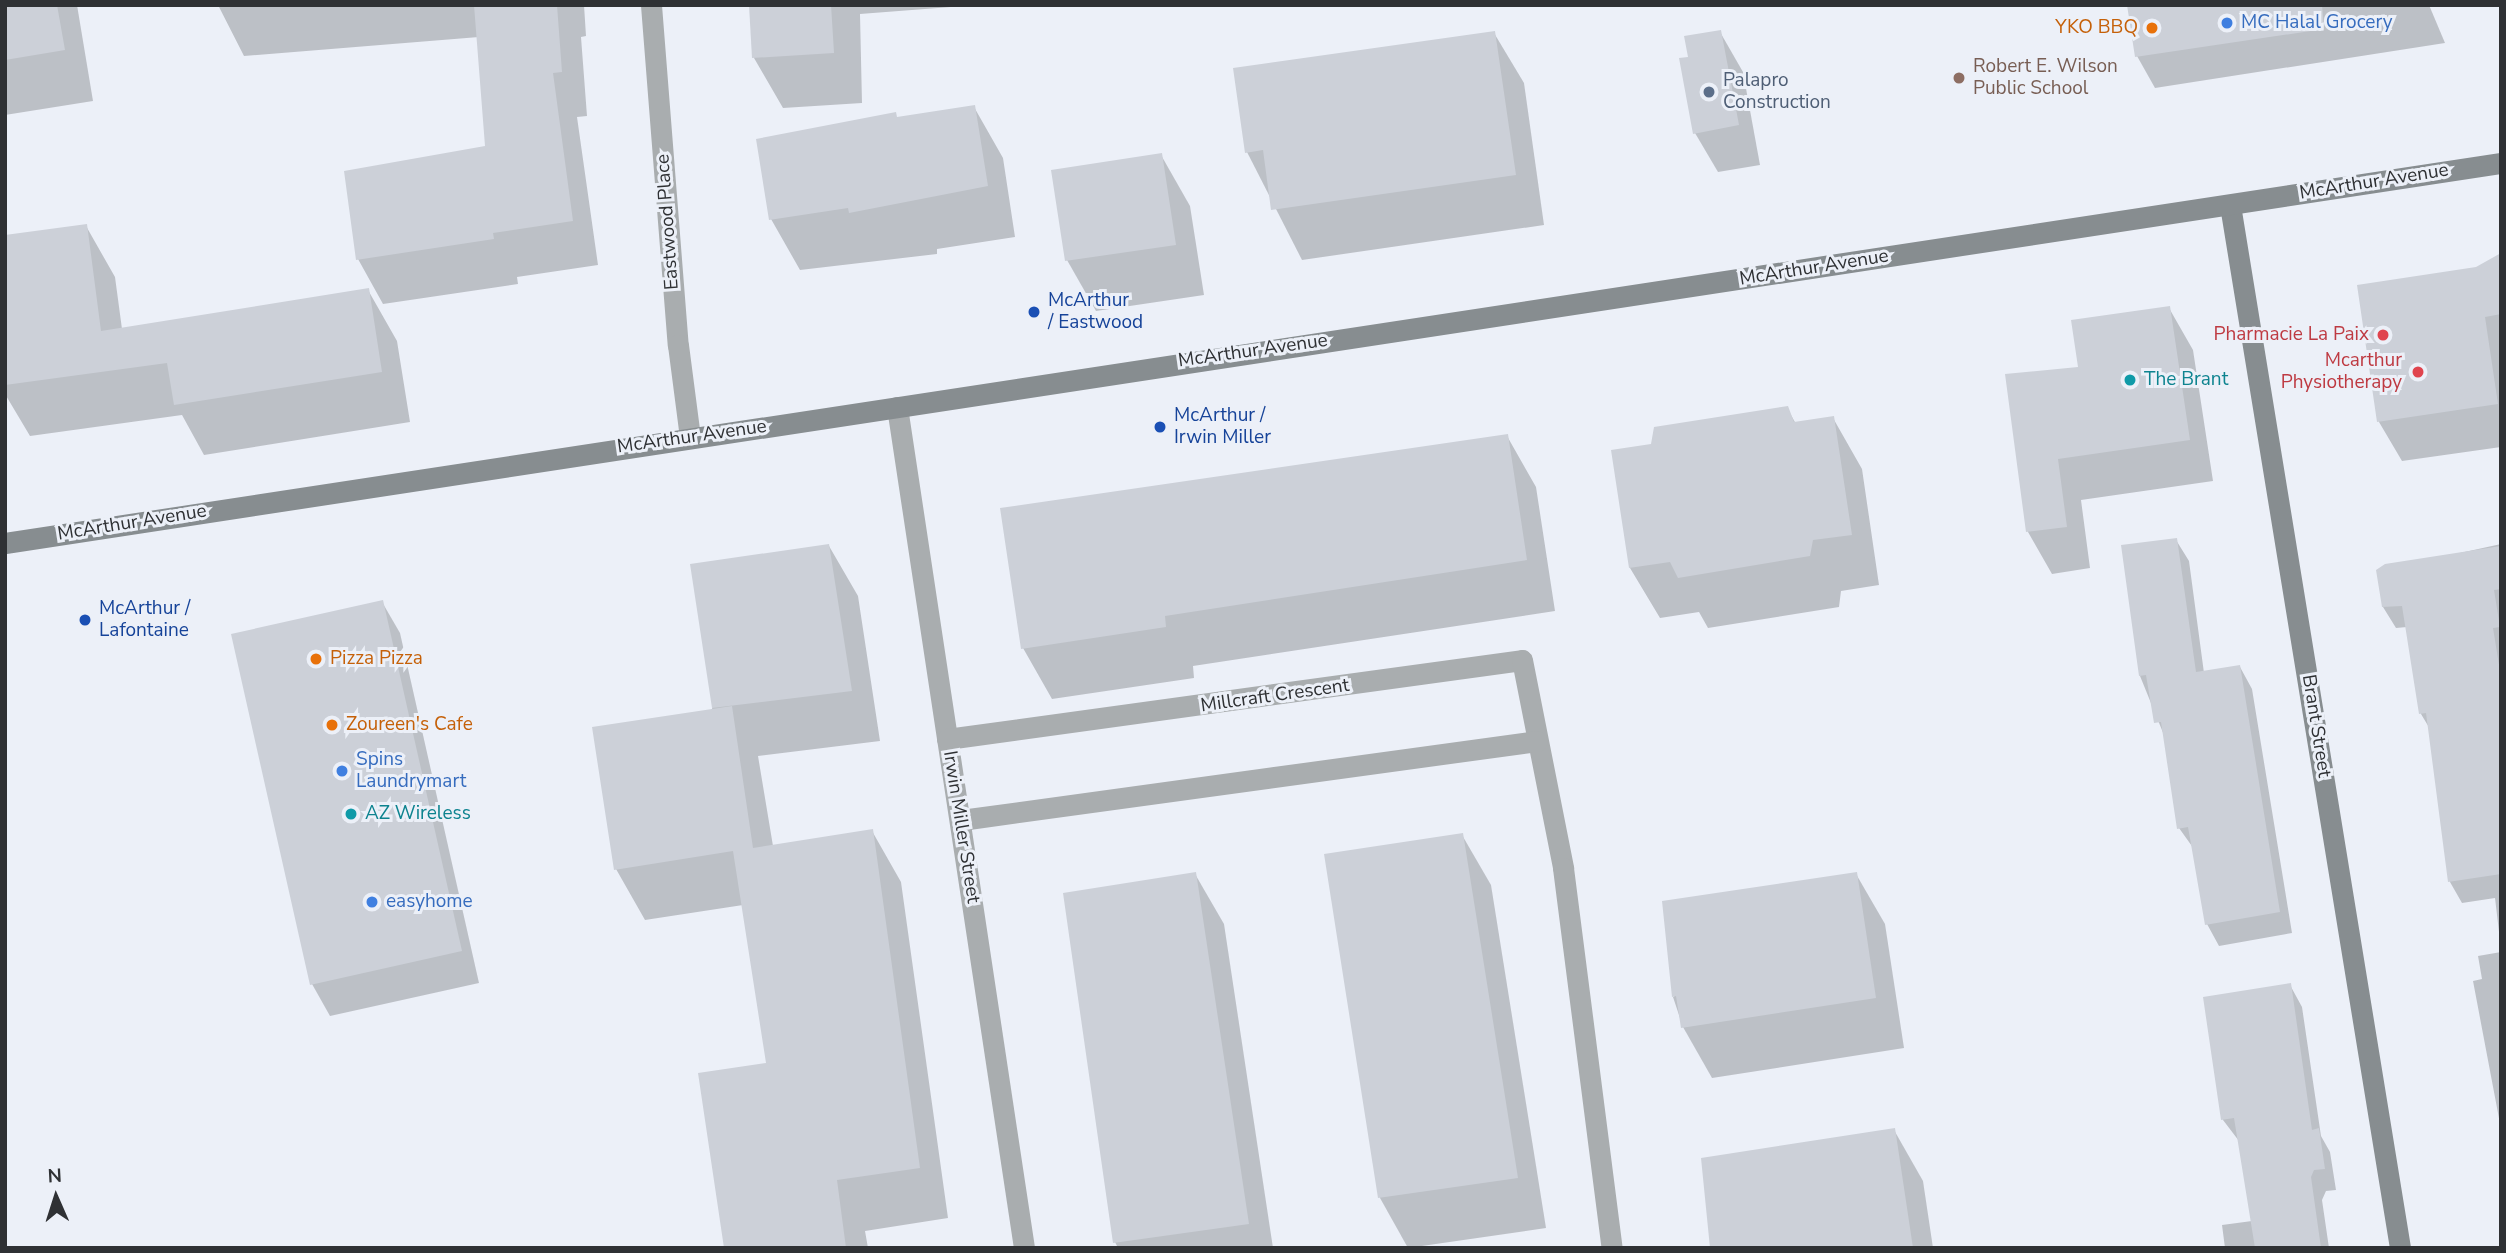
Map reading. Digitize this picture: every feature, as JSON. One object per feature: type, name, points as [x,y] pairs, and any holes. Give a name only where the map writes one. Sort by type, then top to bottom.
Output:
[{"type":"main road","name":"McArthur Avenue","points":[[5,543],[2501,163]]},
{"type":"main road","name":"Brant Street","points":[[2230,205],[2400,1248]]},
{"type":"street","name":"Eastwood Place","points":[[651,5],[678,345],[690,437]]},
{"type":"street","name":"Irwin Miller Street","points":[[897,407],[1024,1248]]},
{"type":"street","name":"Millcraft Crescent","points":[[947,739],[1522,660],[1563,868],[1612,1248]]},
{"type":"street","points":[[961,820],[1536,741]]},
{"type":"building","points":[[5,5],[57,5],[65,50],[5,60]]},
{"type":"building","points":[[474,5],[557,5],[562,72],[553,73],[573,221],[493,233],[494,239],[356,260],[344,171],[485,146]]},
{"type":"building","points":[[749,5],[831,5],[834,53],[752,58]]},
{"type":"building","points":[[2127,5],[2322,5],[2324,29],[2135,57]]},
{"type":"building","name":"Palapro Construction","points":[[1721,30],[1739,125],[1693,134],[1679,58],[1688,57],[1684,36]]},
{"type":"building","points":[[1495,31],[1516,175],[1271,210],[1263,150],[1245,153],[1233,68]]},
{"type":"building","points":[[975,105],[988,186],[849,213],[848,208],[769,220],[756,139],[896,112],[897,117]]},
{"type":"building","points":[[1162,153],[1176,245],[1065,261],[1051,170]]},
{"type":"building","points":[[87,224],[101,331],[369,288],[382,372],[174,405],[167,363],[5,385],[5,235]]},
{"type":"building","points":[[2501,253],[2501,314],[2485,317],[2498,404],[2377,422],[2357,285],[2476,267]]},
{"type":"building","points":[[2170,306],[2190,440],[2058,459],[2067,527],[2026,532],[2005,374],[2078,367],[2071,320]]},
{"type":"building","points":[[1788,406],[1794,422],[1834,416],[1852,535],[1813,540],[1810,556],[1678,578],[1670,562],[1629,568],[1611,450],[1651,444],[1654,427]]},
{"type":"building","points":[[1508,434],[1527,560],[1165,616],[1166,627],[1021,649],[1000,508]]},
{"type":"building","points":[[2177,538],[2196,672],[2240,665],[2280,912],[2205,925],[2188,827],[2177,829],[2161,722],[2154,723],[2146,675],[2139,676],[2121,545]]},
{"type":"building","points":[[829,544],[852,691],[712,708],[690,564]]},
{"type":"building","points":[[2501,546],[2501,589],[2494,590],[2500,627],[2493,628],[2501,677],[2501,874],[2448,882],[2426,713],[2419,714],[2402,606],[2382,607],[2376,570],[2385,564]]},
{"type":"building","points":[[383,600],[462,951],[310,985],[231,634]]},
{"type":"building","points":[[732,706],[753,848],[873,829],[920,1168],[837,1180],[846,1248],[724,1248],[698,1073],[766,1063],[733,851],[614,870],[592,727]]},
{"type":"building","points":[[1463,833],[1518,1178],[1378,1198],[1324,854]]},
{"type":"building","points":[[1196,872],[1249,1224],[1113,1243],[1063,893]]},
{"type":"building","points":[[1857,872],[1876,998],[1681,1028],[1676,996],[1672,997],[1662,901]]},
{"type":"building","points":[[2291,983],[2312,1130],[2319,1128],[2325,1169],[2314,1170],[2311,1177],[2321,1248],[2255,1248],[2234,1118],[2221,1120],[2203,997]]},
{"type":"building","points":[[1895,1128],[1913,1248],[1710,1248],[1701,1158]]},
{"type":"place","name":"MC Halal Grocery","points":[[2227,23]]},
{"type":"place","name":"YKO BBQ","points":[[2152,28]]},
{"type":"place","name":"Robert E. Wilson Public School","points":[[1959,78]]},
{"type":"place","name":"Palapro Construction","points":[[1709,92]]},
{"type":"place","name":"McArthur / Eastwood","points":[[1034,312]]},
{"type":"place","name":"Pharmacie La Paix","points":[[2383,335]]},
{"type":"place","name":"Mcarthur Physiotherapy","points":[[2418,372]]},
{"type":"place","name":"The Brant","points":[[2130,380]]},
{"type":"place","name":"McArthur / Irwin Miller","points":[[1160,427]]},
{"type":"place","name":"McArthur / Lafontaine","points":[[85,620]]},
{"type":"place","name":"Pizza Pizza","points":[[316,659]]},
{"type":"place","name":"Zoureen's Cafe","points":[[332,725]]},
{"type":"place","name":"Spins Laundrymart","points":[[342,771]]},
{"type":"place","name":"AZ Wireless","points":[[351,814]]},
{"type":"place","name":"easyhome","points":[[372,902]]}]
